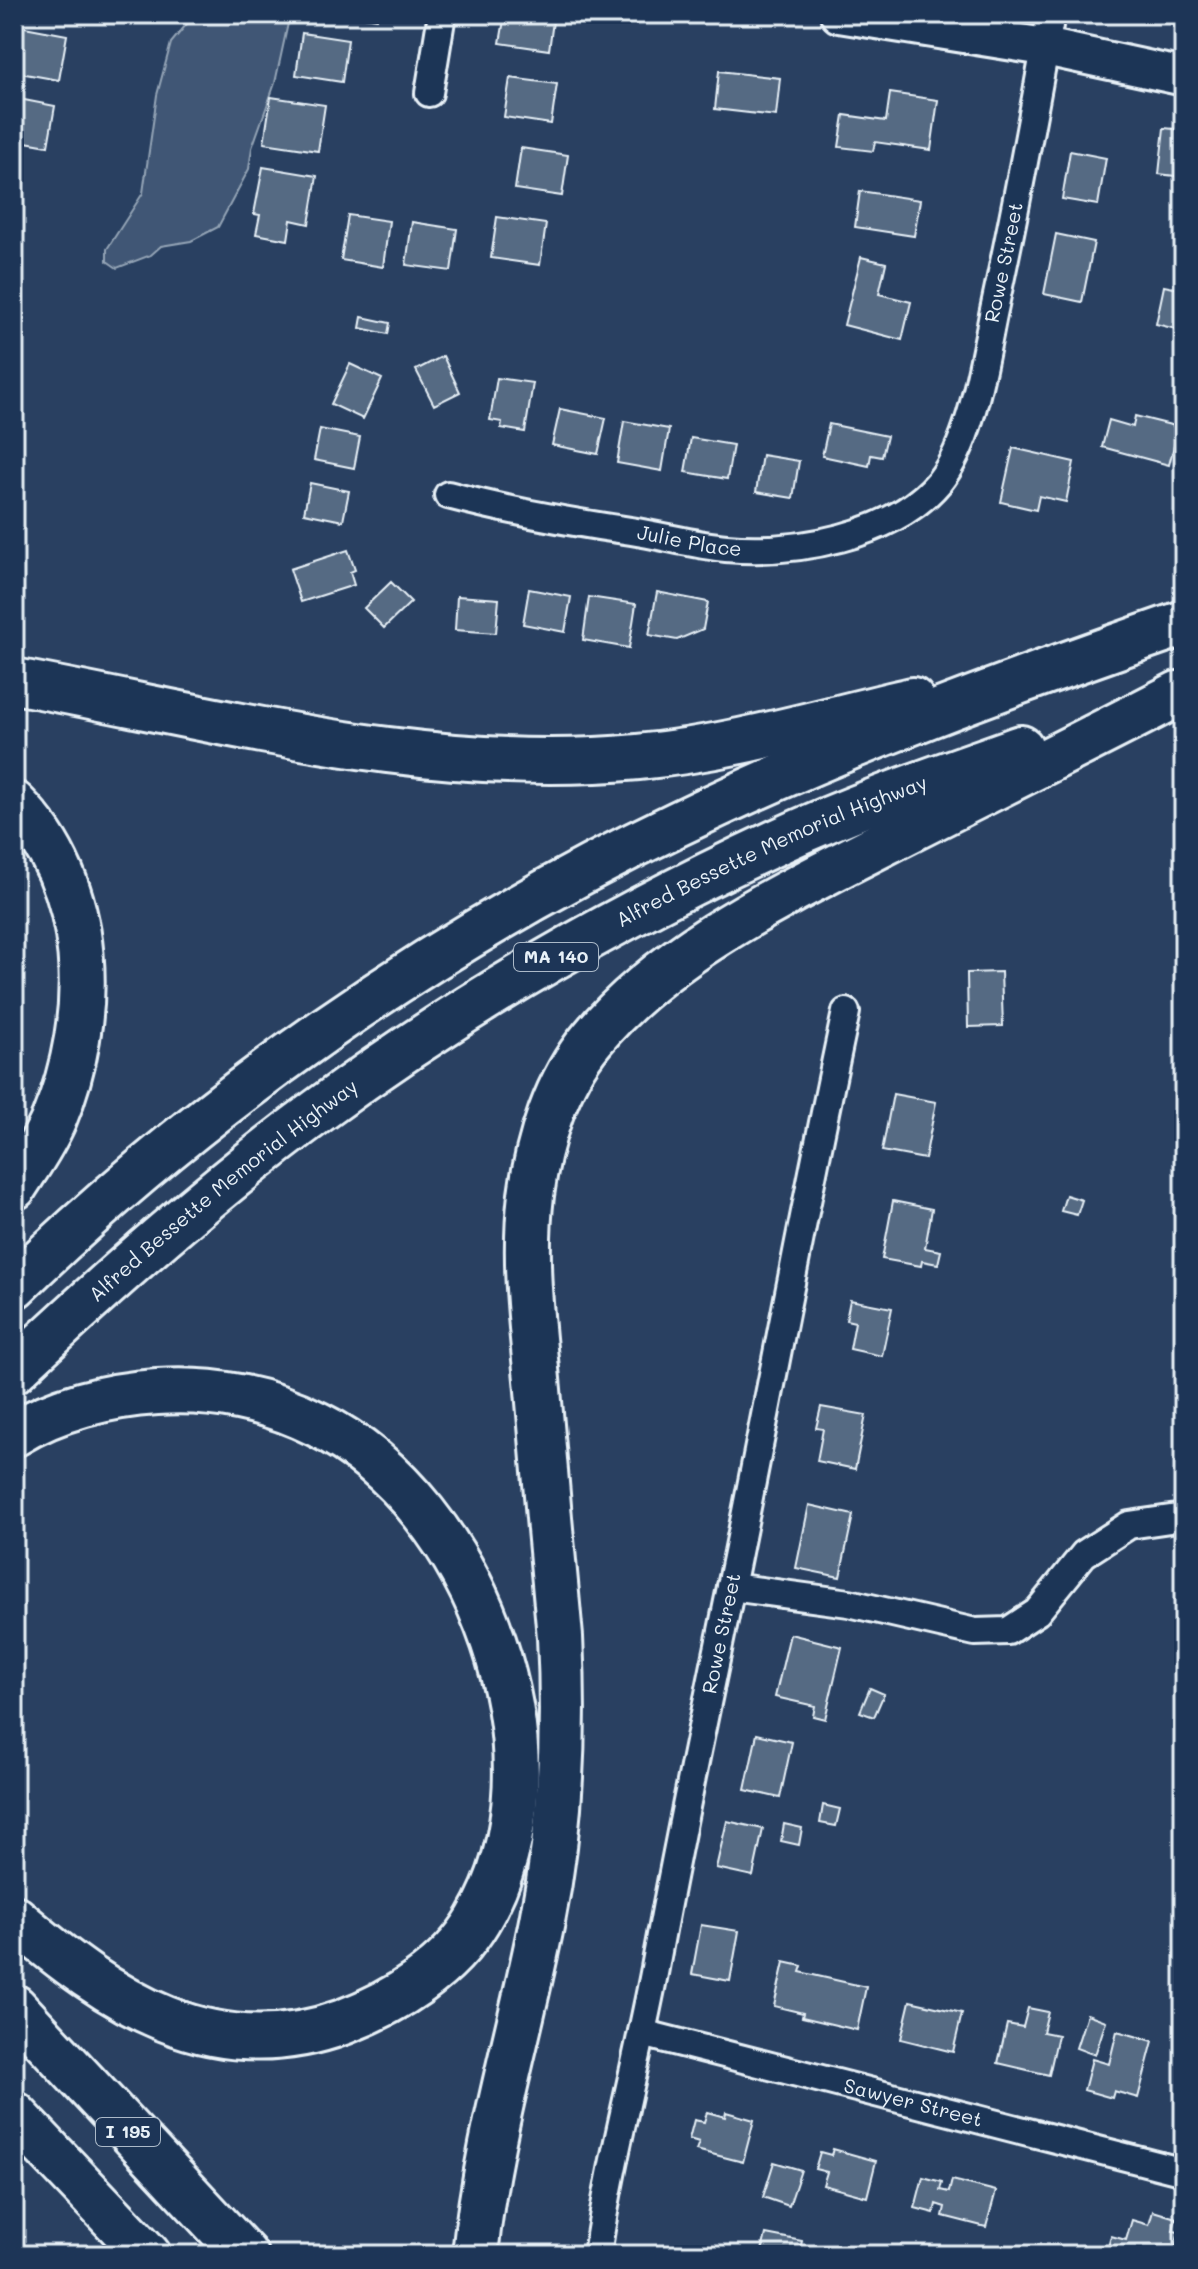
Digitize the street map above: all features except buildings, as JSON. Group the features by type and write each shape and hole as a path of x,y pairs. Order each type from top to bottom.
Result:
{"highway":[{"name":"MA 140","path":"14,1286 122,1187 263,1074 386,991 513,912 618,853 729,799 918,721 1184,623"},
{"path":"14,681 366,747 425,755 568,761 705,749 1070,663"},
{"path":"475,2255 490,2149 543,1919 559,1803 562,1730 560,1637 528,1283 531,1195 538,1158 559,1095 589,1042 610,1019 656,979 713,938 798,887 1181,694"},
{"name":"Alfred Bessette Memorial Highway","path":"14,1370 178,1223 319,1111 455,1018 595,935 693,882 859,807 1181,694"},
{"path":"14,804 25,814 47,847 64,884 76,922 82,988 80,1022 65,1089 53,1122 14,1187"},
{"path":"14,1434 26,1426 78,1406 133,1393 187,1390 247,1399 319,1424 358,1449 394,1479 425,1513 455,1557 480,1605 498,1656 516,1750 516,1797 509,1840 496,1884 477,1922 449,1957 413,1987 374,2010 326,2028 273,2038 222,2036 185,2027 114,1995 74,1968 14,1918"},
{"name":"I 195","path":"14,2007 245,2255"},
{"path":"14,2114 148,2255"}],"main road":[{"path":"839,14 1048,30 1184,77"}],"street":[{"path":"429,93 442,14"},
{"name":"Rowe Street","path":"922,497 938,482 950,464 979,382 1015,213 1048,30"},
{"name":"Julie Place","path":"448,495 545,518 726,548 771,549 814,544 866,529 892,517 922,497"},
{"name":"Rowe Street","path":"597,2255 678,1835 846,1012"},
{"path":"731,1587 849,1603 975,1632 1008,1631 1037,1612 1084,1554 1129,1525 1184,1517"},
{"name":"Sawyer Street","path":"642,2033 1184,2172"}],"shaded area":[{"path":"195,14 290,14 275,83 252,148 249,169 218,227 191,241 161,246 151,255 117,268 107,261 107,249 143,193 157,95 171,43"}]}
